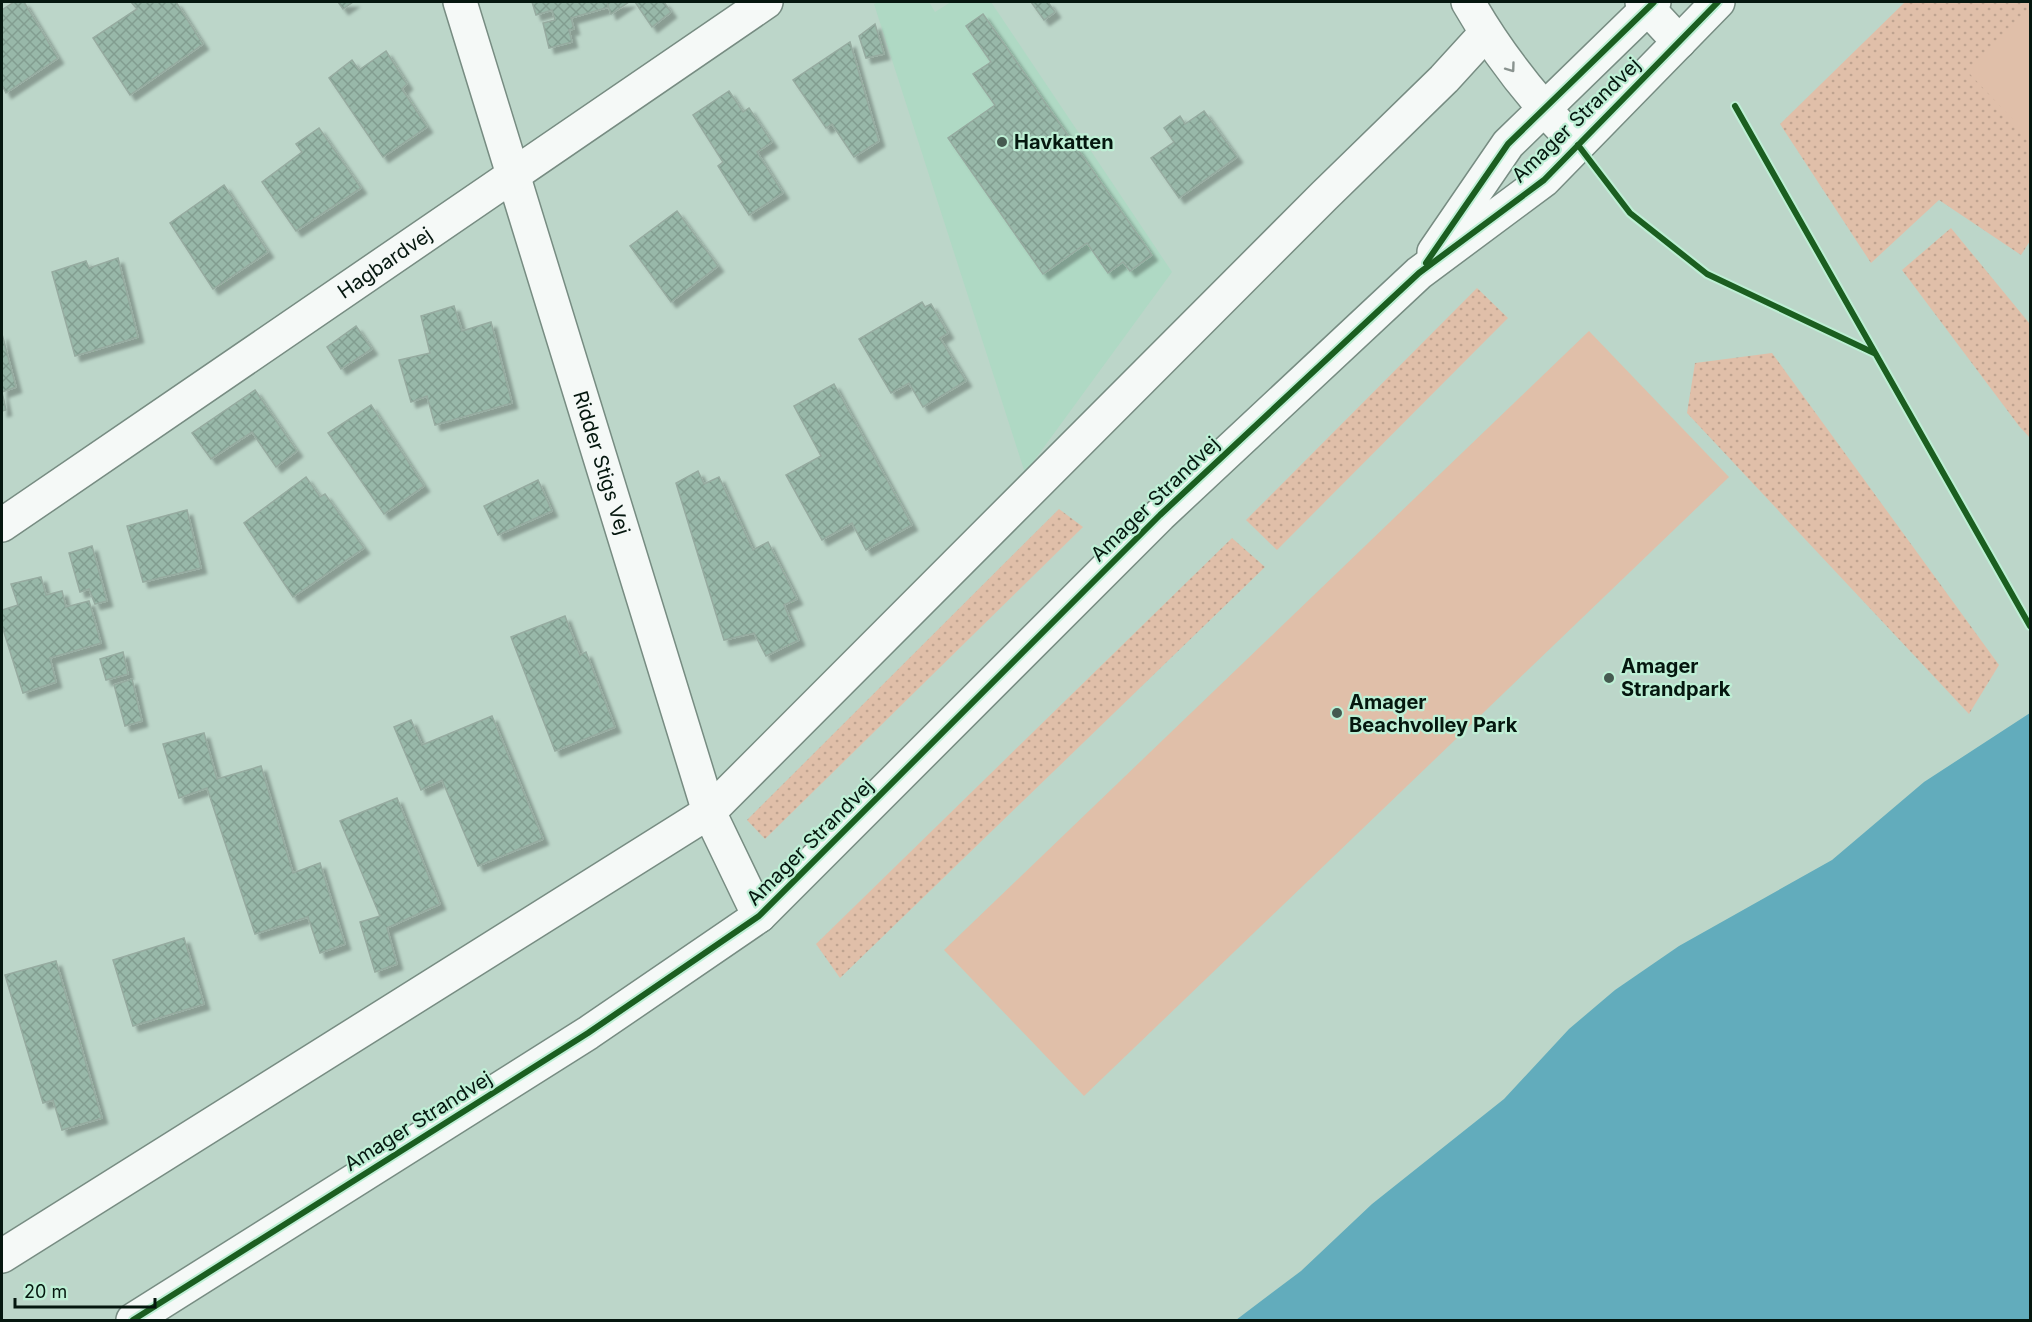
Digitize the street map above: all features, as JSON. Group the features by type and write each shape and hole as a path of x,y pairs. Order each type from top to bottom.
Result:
{"street":[{"name":"Ridder Stigs Vej","path":"460,2 709,812 759,916"},
{"name":"Hagbardvej","path":"2,525 766,2"},
{"path":"1468,2 1486,33 1544,110 1578,145"},
{"name":"Amager Strandvej","path":"133,1320 588,1033 759,916 1160,515 1419,273 1544,180 1718,2"},
{"path":"1647,4 1679,42"},
{"name":"Amager Strandvej","path":"1419,273 1508,144 1647,4"},
{"path":"2,1256 709,812 1324,196 1444,79 1486,33"}],"shaded area":[{"name":"Havkatten","path":"879,2 929,2 935,12 951,2 991,2 1172,272 1025,473 874,4"},
{"path":"1905,2 2030,2 2030,241 2021,255 1939,200 1871,263 1780,124"},
{"path":"2030,11 2030,138 1968,72"},
{"path":"1951,228 2030,324 2030,438 1902,270"},
{"path":"1477,288 1508,318 1277,550 1246,520"},
{"name":"Amager Beachvolley Park","path":"1589,331 1729,477 1084,1096 944,950"},
{"path":"1772,353 1999,665 1969,714 1687,413 1695,363"},
{"path":"1059,509 1083,527 765,839 747,820"},
{"path":"1232,538 1265,567 840,978 816,944"}],"water":[{"path":"2030,713 2030,1320 1236,1320 1301,1271 1372,1204 1504,1099 1569,1029 1615,990 1679,946 1832,860 1924,782"}],"building":[{"path":"14,2 24,2 58,58 6,93 2,85 2,10"},
{"path":"131,2 176,2 203,44 130,95 93,38 137,9"},
{"path":"338,2 353,2 343,9"},
{"path":"532,2 607,2 609,7 571,18 574,29 569,30 572,42 549,48 543,23 555,20 552,10 536,15"},
{"path":"607,2 629,2 611,14"},
{"path":"635,2 664,2 671,12 652,27"},
{"path":"1031,2 1048,2 1055,12 1044,20"},
{"path":"983,14 1152,255 1130,271 1123,262 1108,273 1087,243 1043,274 948,138 995,105 973,74 991,62 966,26"},
{"path":"875,24 884,54 866,58 859,36"},
{"path":"850,42 879,141 854,157 832,124 826,128 793,80"},
{"path":"386,51 407,84 402,89 427,127 383,157 329,78 352,60 359,70"},
{"path":"729,91 743,112 749,108 772,142 757,152 783,193 749,215 718,166 723,162 693,115"},
{"path":"1204,111 1237,157 1179,198 1151,158 1174,142 1164,128 1180,116 1185,124"},
{"path":"319,128 361,188 296,231 262,182 302,152 296,144"},
{"path":"224,185 268,252 213,289 170,223"},
{"path":"677,211 718,266 671,302 630,246"},
{"path":"118,258 138,337 75,356 52,272 86,261 89,268"},
{"path":"922,302 925,307 931,304 948,333 940,338 966,381 923,407 909,383 891,393 859,339"},
{"path":"454,306 462,331 491,322 512,403 435,425 427,396 411,402 399,360 430,353 421,316"},
{"path":"356,326 372,349 341,369 327,347"},
{"path":"2,334 16,387 2,392"},
{"path":"834,384 912,525 866,550 852,523 822,540 786,475 821,456 794,406"},
{"path":"255,390 297,451 276,467 252,432 211,459 192,433"},
{"path":"2,392 6,410 2,411"},
{"path":"371,405 424,486 384,514 328,433"},
{"path":"698,471 704,484 719,477 753,550 768,542 797,599 784,605 799,640 766,656 754,633 724,640 676,483"},
{"path":"306,477 320,497 325,494 364,548 293,597 244,523"},
{"path":"538,480 552,511 498,535 484,506"},
{"path":"187,510 201,568 143,582 127,526"},
{"path":"92,546 107,601 95,604 89,589 80,592 69,553"},
{"path":"41,577 46,595 62,591 66,607 89,601 101,643 50,658 56,682 23,693 2,626 2,610 18,605 11,584"},
{"path":"565,616 580,655 586,652 615,727 555,751 511,637"},
{"path":"123,652 128,674 106,680 100,659"},
{"path":"132,679 142,721 125,726 114,685"},
{"path":"492,716 543,839 478,866 442,780 421,790 394,727 411,720 422,745"},
{"path":"204,733 217,779 261,766 293,873 320,863 345,944 320,953 308,917 255,934 207,788 179,798 163,744"},
{"path":"397,798 440,904 387,928 397,964 375,972 360,922 380,916 340,821"},
{"path":"184,938 204,1004 133,1026 113,960"},
{"path":"56,961 102,1118 62,1130 53,1100 43,1103 5,975"}],"cycle path":[{"path":"1426,263 1508,144 1654,2"},
{"path":"133,1320 588,1033 759,916 1160,515 1419,273 1544,180 1718,2"},
{"path":"1735,106 2030,626"},
{"path":"1578,145 1630,213 1707,274 1874,353"}],"place":[{"name":"Havkatten","path":"1002,142"},
{"name":"Amager Strandpark","path":"1609,678"},
{"name":"Amager Beachvolley Park","path":"1337,713"}]}
